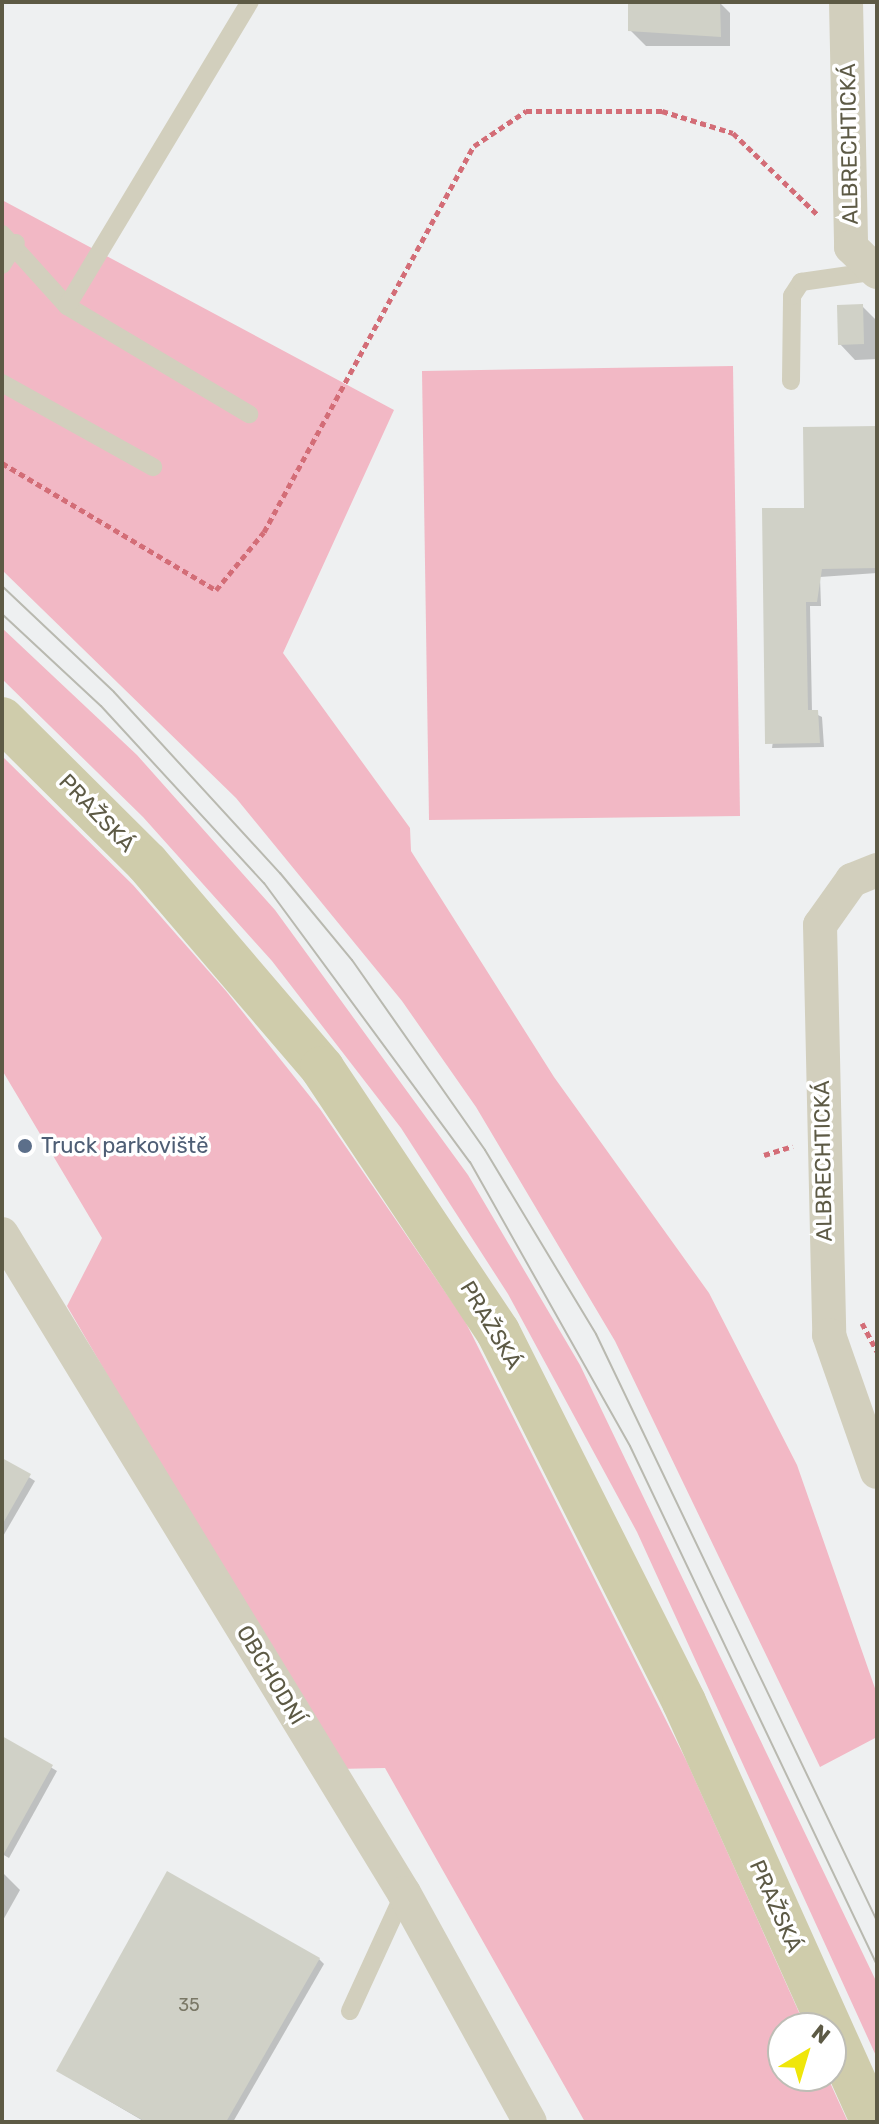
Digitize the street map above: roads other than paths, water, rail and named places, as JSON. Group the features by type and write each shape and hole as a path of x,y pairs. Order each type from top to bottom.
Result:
{"main road":[{"name":"PRAŽSKÁ","path":"2,719 147,863 322,1068 498,1332 684,1702 873,2122"}],"street":[{"name":"ALBRECHTICKÁ","path":"846,2 866,264"},
{"name":"ALBRECHTICKÁ","path":"877,870 852,880 820,925 829,1335 877,1472"},
{"name":"OBCHODNÍ","path":"2,1234 404,1893 530,2122"}],"lane":[{"path":"67,306 250,2"},
{"path":"9,238 67,306 249,414"},
{"path":"2,265 9,238"},
{"path":"791,381 792,296 801,282 866,264"},
{"path":"2,383 153,467"},
{"path":"350,2011 404,1893"}],"tram line":[{"path":"2,586 114,692 280,873 352,960 485,1150 596,1334 877,1921"},
{"path":"2,614 101,706 264,883 470,1162 630,1446 877,1965"}],"place":[{"name":"Truck parkoviště","path":"25,1146"}]}
